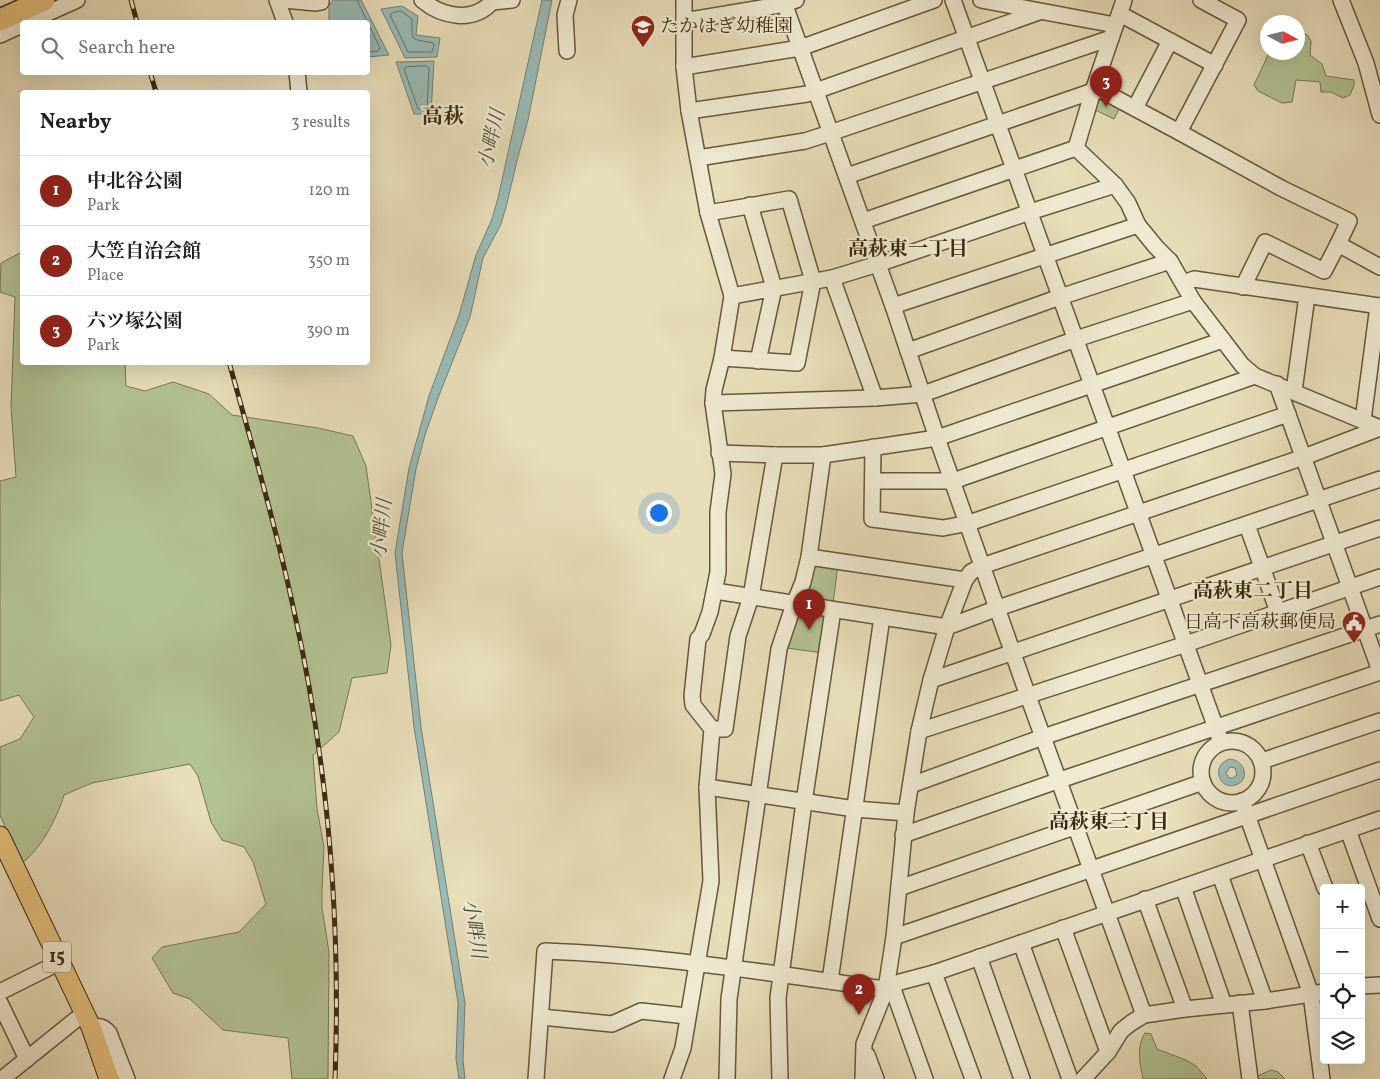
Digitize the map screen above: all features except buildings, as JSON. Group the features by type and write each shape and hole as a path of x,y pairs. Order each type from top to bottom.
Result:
{"highway":[{"path":"0,8 21,0"},
{"path":"0,20 44,0"}],"main road":[{"name":"15","path":"2,844 87,1020 109,1079"}],"street":[{"path":"32,20 77,0"},
{"path":"277,0 283,20"},
{"path":"284,0 316,3 321,2 321,0"},
{"path":"422,0 428,5 456,16 467,16 482,5 487,7 492,2 512,0"},
{"path":"567,51 565,15 569,0"},
{"path":"672,1079 683,1048 711,881 707,787 712,729 693,705 692,696 698,639 702,634 710,612 718,572 718,512 723,474 713,403 732,296 708,213 689,111 684,67 684,0"},
{"path":"684,67 800,48 934,0"},
{"path":"954,0 1219,735 1202,763 1202,782 1214,798 1223,802 1233,803 1252,797 1258,790 1262,780 1264,771 1262,761 1257,752 1246,743 1219,735"},
{"path":"981,0 1039,12 1117,19 1170,41 1215,65"},
{"path":"1179,132 1238,20 1201,0"},
{"path":"1341,0 1366,63 1380,115"},
{"path":"684,21 788,1 800,48 893,306 1028,696 1144,1015"},
{"path":"689,111 807,94 1039,12"},
{"path":"698,158 805,141 830,133 982,82 1117,19"},
{"path":"1076,148 1117,19"},
{"path":"0,35 20,26"},
{"path":"1134,108 1170,41"},
{"path":"297,75 299,90"},
{"path":"847,176 999,125 1094,89 1134,108 1281,188 1349,221 1324,272 1265,242 1243,286"},
{"path":"862,221 1076,148"},
{"path":"876,1079 864,1044 886,989 894,937 906,813 919,731 931,680 947,627 965,580 971,572 982,566 1304,457 1380,428 1255,376 1242,365 1193,301 1170,261 1138,224 1128,203 1115,185 1076,148"},
{"path":"732,296 832,278 1115,185"},
{"path":"708,213 789,199 813,281 797,363 722,358"},
{"path":"750,205 774,288 758,361"},
{"path":"893,306 1138,224"},
{"path":"1338,244 1380,267"},
{"path":"908,351 1060,297 1170,261"},
{"path":"832,278 875,398"},
{"path":"1184,283 1194,279 1379,306 1363,420"},
{"path":"1294,391 1308,296"},
{"path":"713,403 875,398 923,394 1193,301"},
{"path":"719,453 823,455 938,438 1223,340"},
{"path":"873,481 953,481 1106,426 1255,376"},
{"path":"904,835 1060,780 1219,735 1380,672 1277,384"},
{"path":"873,447 872,519 943,528 969,523 1288,414"},
{"path":"712,729 725,729 738,636 751,597 775,455"},
{"path":"727,1079 733,968 779,649 803,582 809,557 823,455"},
{"path":"715,591 947,627 1380,479"},
{"path":"1247,525 1278,612"},
{"path":"931,680 1380,528"},
{"path":"809,557 965,580"},
{"path":"919,731 1186,644 1380,577"},
{"path":"780,1079 778,998 804,802 834,610"},
{"path":"830,981 882,617"},
{"path":"911,786 1044,737 1201,686 1380,624"},
{"path":"1262,761 1380,722"},
{"path":"894,937 1380,770"},
{"path":"899,888 1202,782"},
{"path":"707,787 855,809 906,813"},
{"path":"1242,801 1263,859 1318,993 1322,1079"},
{"path":"886,989 900,982 934,973 1380,819"},
{"path":"1348,830 1380,919"},
{"path":"1308,843 1323,884"},
{"path":"1220,875 1265,1001"},
{"path":"1183,887 1224,1005"},
{"path":"1145,899 1185,1009"},
{"path":"1064,928 1108,1052"},
{"path":"1021,943 1070,1079"},
{"path":"536,1079 545,951 603,953 696,963 886,989 894,992 925,1079"},
{"path":"979,957 1022,1079"},
{"path":"0,992 60,962"},
{"path":"934,973 973,1079"},
{"path":"1365,986 1380,985"},
{"path":"1083,1079 1108,1052 1120,1031 1144,1015 1318,993"},
{"path":"0,1003 27,1059"},
{"path":"1240,1003 1250,1079"},
{"path":"541,1017 612,1024 641,1011 687,1016"},
{"path":"5,1076 27,1059 87,1020 104,1028 108,1033 127,1079"},
{"path":"863,1079 865,1050"}],"green space":[{"path":"1305,34 1311,41 1310,55 1322,64 1326,76 1354,80 1350,95 1343,98 1331,92 1321,92 1320,82 1296,80 1292,102 1282,103 1258,91 1254,85 1266,60 1305,60"},
{"path":"1099,95 1121,105 1114,119 1091,108"},
{"path":"20,253 20,365 125,365 126,386 145,391 173,382 209,394 232,415 318,428 353,436 366,466 391,645 387,673 352,678 339,732 313,755 317,809 324,847 322,908 329,952 328,1079 292,1079 288,1038 223,1030 190,999 173,993 152,958 162,947 239,932 266,904 253,862 244,847 222,840 211,822 198,776 190,764 92,783 64,795 42,842 21,864 0,815 0,747 20,739 34,717 19,695 0,701 0,481 16,477 11,407 15,297 0,292 1,263"},
{"path":"811,561 838,564 833,604 800,599"},
{"path":"801,612 828,615 823,653 787,648 796,617"},
{"path":"1145,1033 1151,1034 1157,1049 1186,1060 1196,1066 1207,1079 1143,1079 1140,1062 1140,1044"},
{"path":"1271,1070 1278,1072 1285,1079 1253,1078"}],"water":[{"path":"333,0 361,0 389,55 370,57 370,20 329,20 329,6"},
{"path":"542,0 552,0 528,120 506,207 501,224 483,258 470,317 425,435 416,469 402,553 421,727 465,1003 463,1060 465,1079 459,1079 456,1059 458,1003 414,727 395,553 409,468 429,396 459,315 476,255 492,219 498,198"},
{"path":"402,6 418,16 416,35 440,38 437,57 405,58 381,9"},
{"path":"434,61 431,114 414,114 396,62"},
{"path":"1230,759 1239,763 1244,771 1243,779 1240,783 1229,786 1224,784 1219,776 1219,771 1220,766","holes":["1230,767 1235,768 1237,775 1229,778 1226,773"]}],"railway":[{"path":"131,0 136,20"},
{"path":"151,75 155,90"},
{"path":"230,365 287,580 316,727 330,844 334,902 336,961 335,1079"}],"place":[{"name":"たかはぎ幼稚園","path":"643,48"},
{"name":"六ツ塚公園","path":"1106,107"},
{"name":"中北谷公園","path":"809,630"},
{"name":"日高下高萩郵便局","path":"1354,644"},
{"name":"大笠自治会館","path":"859,1015"}],"district":[{"name":"高萩","path":"443,117"},
{"name":"高萩東一丁目","path":"908,250"},
{"name":"高萩東二丁目","path":"1253,592"},
{"name":"高萩東三丁目","path":"1109,823"}],"water label":[{"name":"小畔川","path":"493,139"},
{"name":"小畔川","path":"383,529"},
{"name":"小畔川","path":"473,929"}]}
